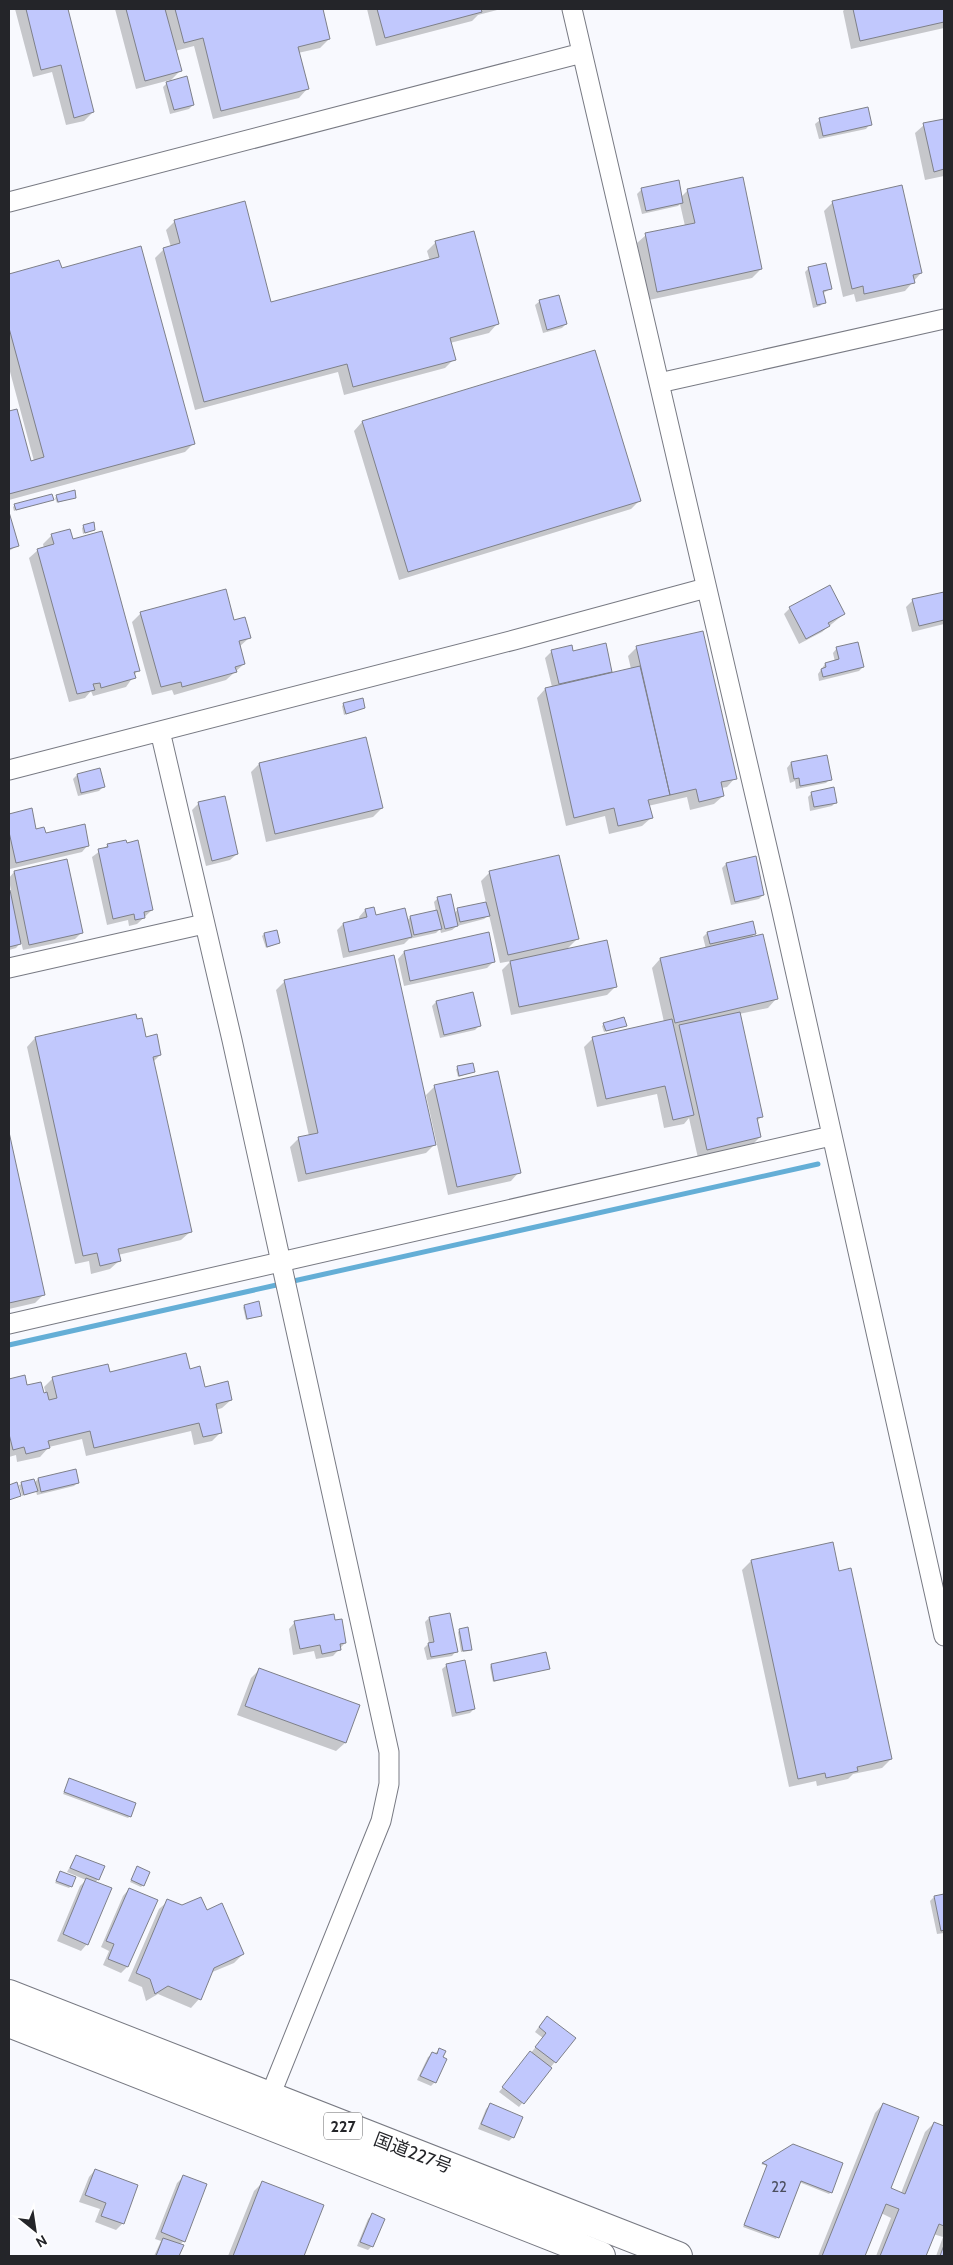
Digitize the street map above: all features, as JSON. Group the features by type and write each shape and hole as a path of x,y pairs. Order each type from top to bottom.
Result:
{"highway":[{"name":"国道227号","path":"9,1994 678,2256"},
{"name":"国道227号","path":"9,2023 601,2256"}],"street":[{"path":"572,9 780,906 895,1410 944,1636"},
{"path":"9,202 582,53"},
{"path":"659,383 944,319"},
{"path":"9,770 514,640 706,588"},
{"path":"160,731 232,1040 388,1752 389,1784 381,1820 260,2122"},
{"path":"9,968 204,924"},
{"path":"9,1324 283,1276 831,1136"}],"building":[{"path":"26,9 68,9 94,112 74,118 61,65 41,70"},
{"path":"126,9 165,9 182,71 145,81"},
{"path":"175,9 323,9 330,39 298,47 309,89 221,111 203,38 184,43"},
{"path":"377,9 481,9 482,12 385,38"},
{"path":"853,9 944,9 944,22 860,41"},
{"path":"187,76 194,105 174,110 166,82"},
{"path":"868,107 872,125 823,136 819,118"},
{"path":"944,119 944,169 934,172 923,123"},
{"path":"743,177 762,269 657,292 645,233 695,223 687,189"},
{"path":"679,180 683,203 646,211 641,188"},
{"path":"902,185 922,273 913,275 915,283 864,294 863,286 852,289 832,201"},
{"path":"245,201 271,302 439,257 435,241 474,231 499,324 450,338 456,360 353,387 347,364 204,402 163,248 180,243 174,220"},
{"path":"141,246 195,444 9,494 9,411 17,409 31,461 44,457 9,328 9,274 59,260 62,268"},
{"path":"826,263 832,289 823,291 826,303 817,305 808,267"},
{"path":"559,295 567,324 547,330 539,300"},
{"path":"595,350 641,501 408,572 362,421"},
{"path":"75,490 76,498 58,502 56,495"},
{"path":"52,494 54,500 16,510 14,504"},
{"path":"9,512 19,546 9,549"},
{"path":"94,522 95,530 85,533 83,525"},
{"path":"70,529 73,539 102,531 140,671 134,672 136,678 101,688 100,683 93,684 95,690 77,694 37,549 54,544 51,534"},
{"path":"830,585 845,614 828,623 830,626 806,639 789,607"},
{"path":"226,589 234,620 245,617 251,638 239,641 245,664 235,667 237,672 182,687 181,682 161,687 140,612"},
{"path":"944,592 944,620 919,626 912,599"},
{"path":"703,631 737,779 721,782 724,796 699,802 696,789 670,795 636,646"},
{"path":"858,642 864,667 823,677 821,669 826,667 825,663 839,659 836,647"},
{"path":"606,643 612,672 559,684 551,650 572,645 573,651"},
{"path":"640,666 670,795 648,800 653,818 618,826 614,808 574,818 545,688"},
{"path":"363,698 365,708 346,714 343,703"},
{"path":"366,737 383,808 275,834 259,763"},
{"path":"827,755 832,780 800,786 799,778 794,779 791,762"},
{"path":"100,768 105,787 81,793 77,774"},
{"path":"834,787 837,803 814,807 811,792"},
{"path":"225,796 238,854 212,861 198,802"},
{"path":"32,808 36,829 44,827 46,833 85,824 89,846 16,863 9,832 9,814"},
{"path":"126,840 127,843 138,840 153,910 144,912 145,918 135,920 134,914 113,919 98,849 108,847 107,844"},
{"path":"559,855 579,939 508,955 489,871"},
{"path":"756,856 764,895 735,902 726,863"},
{"path":"67,859 83,933 29,945 14,871"},
{"path":"9,891 21,944 9,947"},
{"path":"451,894 458,926 445,929 437,897"},
{"path":"486,902 490,916 460,922 457,908"},
{"path":"374,907 376,915 405,908 412,937 349,952 343,923 367,917 365,909"},
{"path":"437,910 442,929 414,935 410,916"},
{"path":"753,921 756,934 710,944 707,932"},
{"path":"277,930 280,943 267,947 264,933"},
{"path":"489,932 495,962 410,981 404,951"},
{"path":"763,934 778,999 675,1023 660,958"},
{"path":"607,940 617,987 519,1007 510,961"},
{"path":"394,955 436,1145 306,1174 298,1137 318,1133 284,980"},
{"path":"473,992 481,1026 444,1035 436,1001"},
{"path":"740,1012 763,1117 757,1118 761,1137 707,1150 679,1025"},
{"path":"136,1014 137,1019 142,1018 146,1037 157,1034 161,1055 153,1057 192,1232 118,1249 121,1261 100,1266 97,1253 83,1256 35,1037"},
{"path":"624,1017 627,1026 606,1031 603,1023"},
{"path":"672,1019 694,1115 673,1120 665,1086 606,1099 592,1037"},
{"path":"473,1063 475,1072 459,1076 457,1066"},
{"path":"498,1071 521,1173 457,1187 434,1085"},
{"path":"9,1132 45,1295 9,1303"},
{"path":"259,1301 262,1316 247,1319 244,1305"},
{"path":"186,1353 190,1369 200,1366 205,1387 228,1381 232,1400 216,1404 222,1433 203,1437 199,1423 94,1448 90,1431 48,1441 50,1448 26,1454 24,1447 13,1450 9,1434 9,1379 25,1375 27,1385 41,1382 44,1393 47,1392 49,1400 57,1398 52,1377 108,1364 110,1372"},
{"path":"76,1469 79,1483 41,1492 38,1478"},
{"path":"34,1479 38,1491 24,1495 21,1482"},
{"path":"17,1482 21,1496 9,1500 9,1485"},
{"path":"833,1542 839,1571 851,1568 892,1759 857,1767 858,1771 826,1778 825,1773 798,1779 751,1560"},
{"path":"450,1613 458,1652 431,1657 428,1643 434,1642 429,1617"},
{"path":"334,1614 335,1620 342,1619 346,1643 340,1644 341,1650 322,1654 320,1645 300,1649 294,1621"},
{"path":"468,1627 472,1650 463,1651 459,1629"},
{"path":"546,1652 550,1669 494,1681 491,1664"},
{"path":"465,1660 475,1709 456,1713 446,1664"},
{"path":"259,1668 360,1705 346,1743 245,1706"},
{"path":"69,1778 136,1803 131,1817 64,1792"},
{"path":"76,1855 105,1866 99,1880 70,1868"},
{"path":"137,1866 150,1872 144,1886 131,1880"},
{"path":"60,1871 76,1877 72,1887 56,1881"},
{"path":"86,1878 112,1888 88,1945 63,1934"},
{"path":"129,1888 158,1900 128,1967 108,1959 114,1944 106,1941"},
{"path":"944,1894 944,1930 941,1931 934,1896"},
{"path":"201,1897 207,1910 222,1903 244,1954 214,1968 201,2000 168,1986 155,1994 150,1979 136,1973 167,1899 182,1905"},
{"path":"547,2016 576,2038 556,2063 535,2047 546,2033 539,2027"},
{"path":"439,2048 446,2051 443,2057 447,2059 436,2083 420,2076 432,2052 437,2054"},
{"path":"530,2051 552,2068 524,2104 502,2087"},
{"path":"490,2103 523,2117 514,2138 481,2124"},
{"path":"883,2103 919,2117 891,2188 905,2194 934,2122 944,2126 944,2226 939,2224 926,2256 880,2256 899,2209 886,2204 865,2256 822,2256"},
{"path":"793,2144 843,2163 832,2193 801,2181 779,2238 744,2225 767,2165 762,2163"},
{"path":"95,2169 138,2185 124,2224 101,2216 106,2203 85,2195"},
{"path":"183,2175 207,2184 185,2242 161,2232"},
{"path":"262,2181 324,2205 304,2256 233,2256"},
{"path":"372,2213 385,2219 373,2247 360,2242"},
{"path":"163,2238 184,2245 179,2256 156,2256"},
{"path":"944,2245 944,2256 940,2256"}],"waterway":[{"path":"289,1282 818,1164"},
{"path":"9,1345 281,1284"}]}
